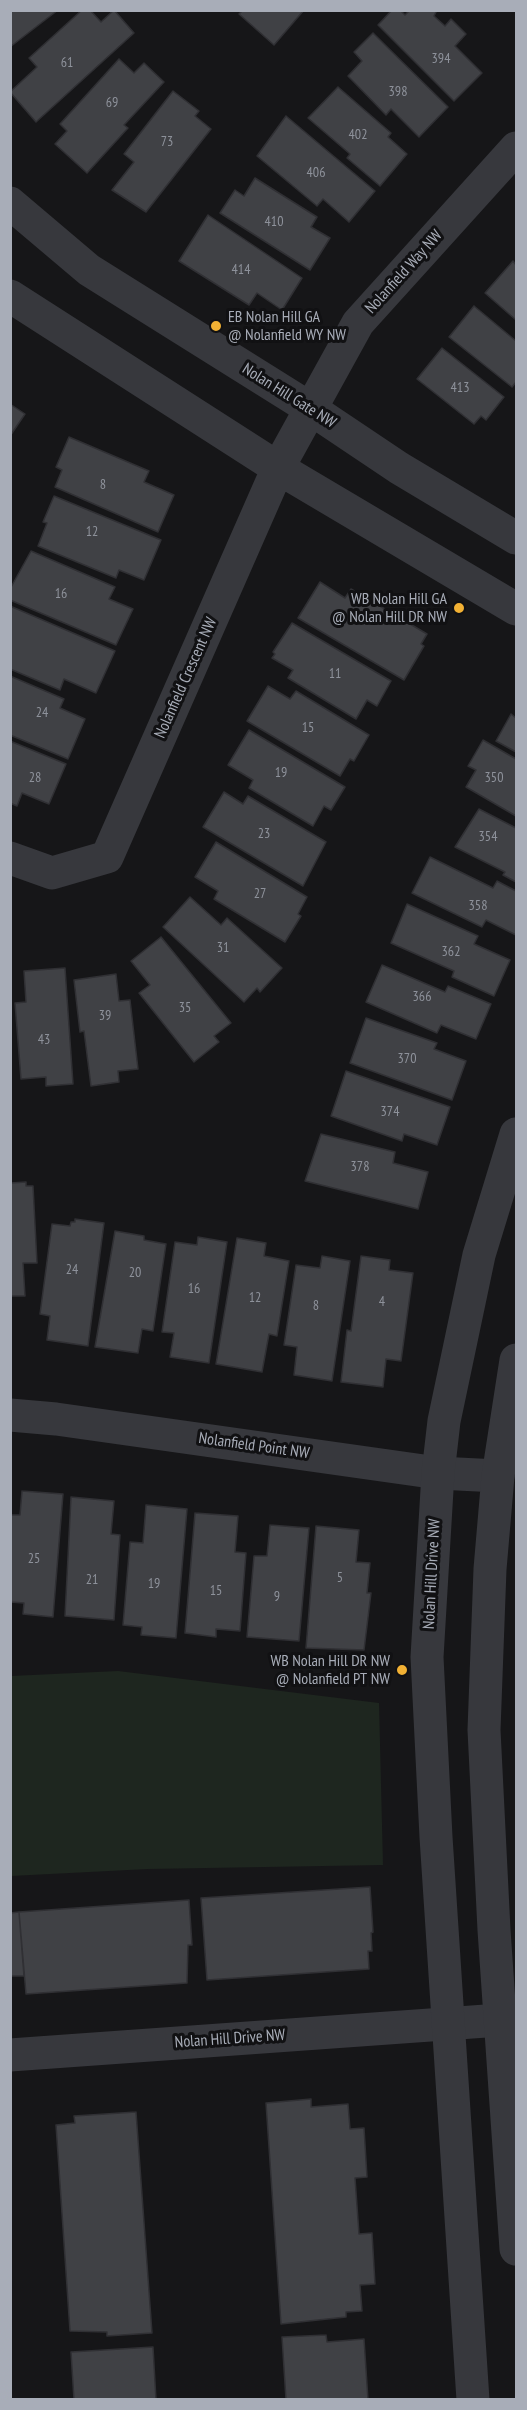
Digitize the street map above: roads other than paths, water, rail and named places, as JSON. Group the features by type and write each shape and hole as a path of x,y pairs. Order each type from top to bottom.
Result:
{"street":[{"name":"Nolanfield Way NW","path":"312,409 358,323 516,148"},
{"name":"Nolan Hill Gate NW","path":"10,203 89,270 312,409 399,468 516,538"},
{"path":"10,296 278,468 516,609"},
{"name":"Nolanfield Crescent NW","path":"10,858 52,873 107,857 278,468 312,409"},
{"name":"Nolan Hill Drive NW","path":"473,2400 436,1837 427,1657 438,1473 444,1421 479,1255 516,1134"},
{"path":"516,1360 498,1476 490,1569 484,1730 500,2020 516,2249"},
{"name":"Nolanfield Point NW","path":"10,1415 80,1422 438,1473 498,1476"},
{"name":"Nolan Hill Drive NW","path":"10,2055 500,2020"}],"place":[{"name":"EB Nolan Hill GA @ Nolanfield WY NW","path":"216,326"},
{"name":"WB Nolan Hill GA @ Nolan Hill DR NW","path":"459,608"},
{"name":"WB Nolan Hill DR NW @ Nolanfield PT NW","path":"402,1670"}]}
